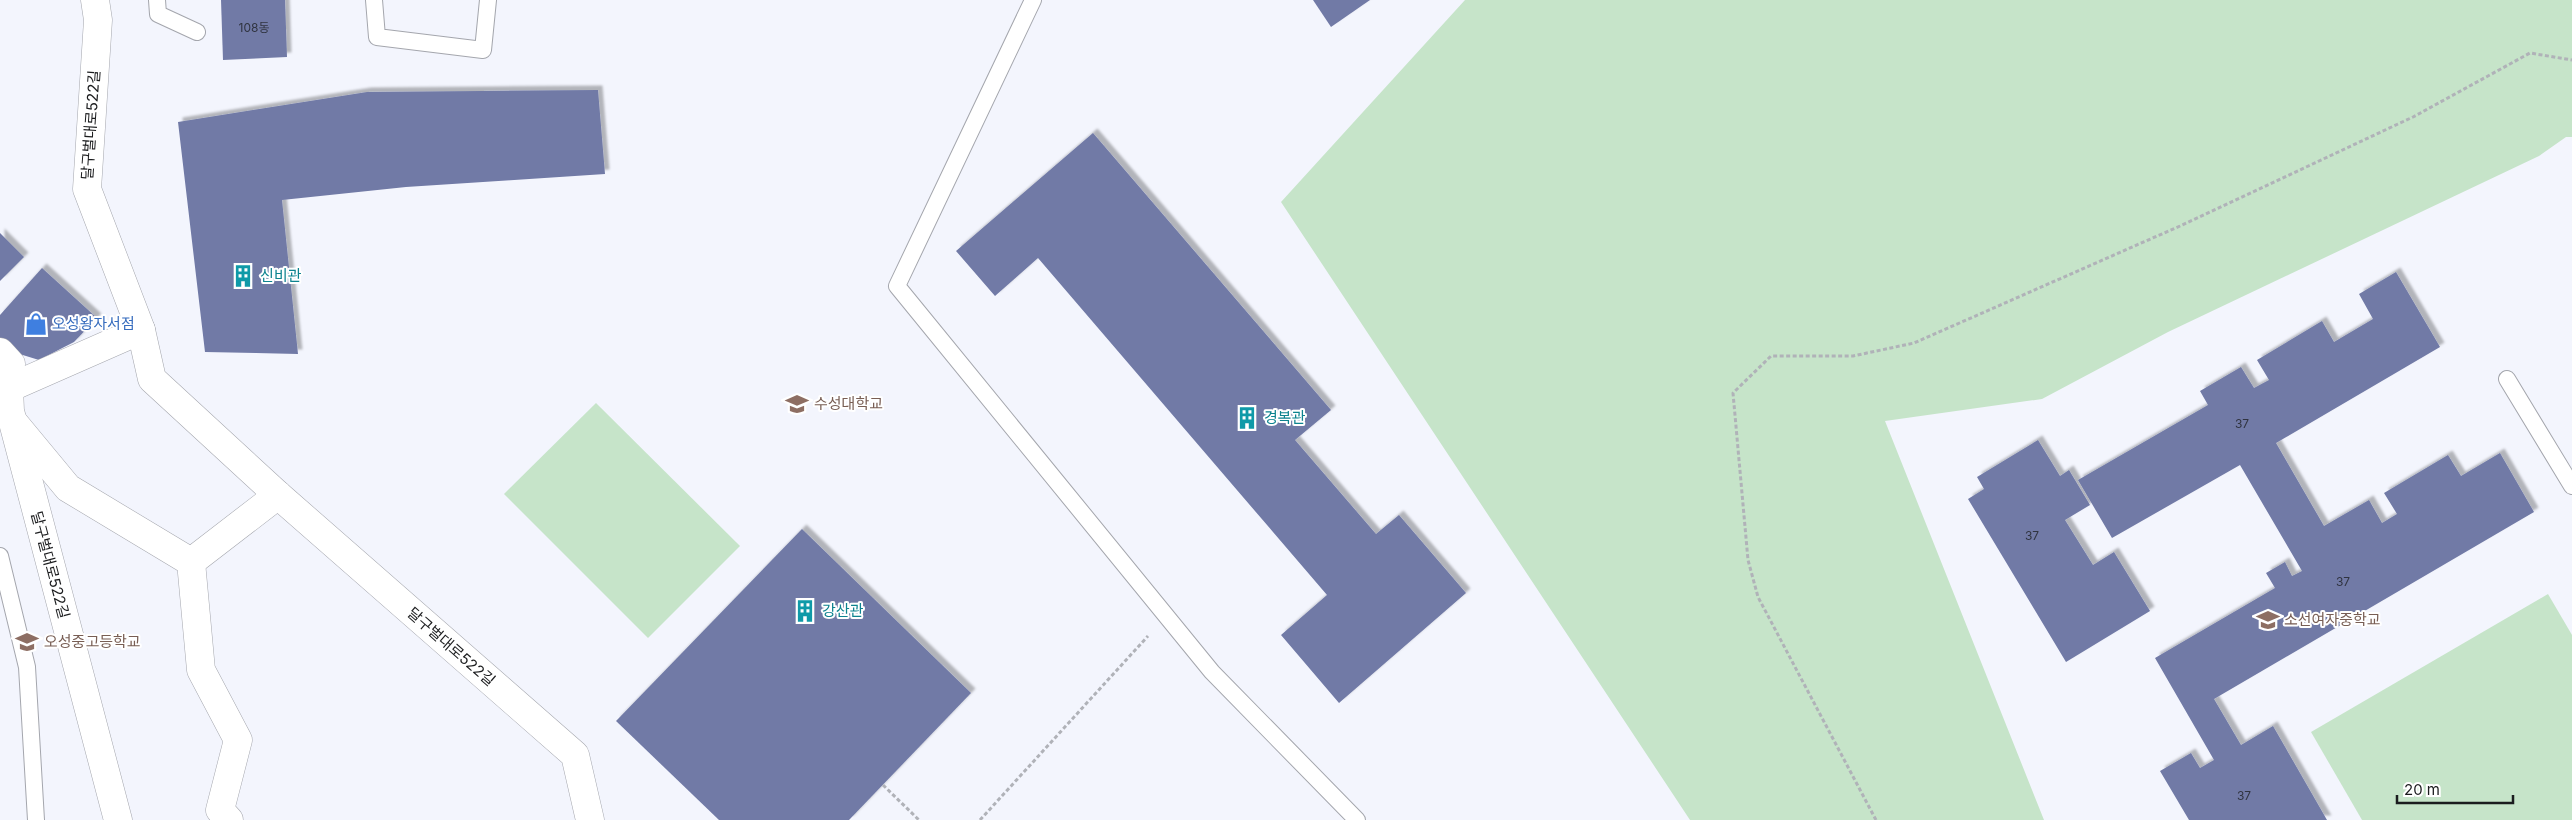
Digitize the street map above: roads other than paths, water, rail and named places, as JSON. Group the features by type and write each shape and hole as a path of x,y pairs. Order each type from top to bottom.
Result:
{"street":[{"name":"달구벌대로522길","path":"95,0 98,20 87,189 141,330 152,379 278,495 575,755 590,820"},
{"path":"4,390 141,330"},
{"name":"달구벌대로522길","path":"0,352 12,364 4,390 15,424 31,493 118,820"},
{"name":"달구벌대로522길","path":"15,424 68,488 191,562"},
{"path":"229,820 220,810 238,740 201,670 191,562 278,495"}],"lane":[{"path":"157,0 158,14 197,32"},
{"path":"374,0 377,38 483,50 488,0"},
{"path":"1033,0 898,286 1212,672 1357,820"},
{"path":"2507,379 2572,486"},
{"path":"0,556 27,667 36,820"}],"place":[{"name":"신비관","path":"243,276"},
{"name":"오성왕자서점","path":"36,324"},
{"name":"수성대학교","path":"797,404"},
{"name":"경복관","path":"1247,418"},
{"name":"강산관","path":"805,611"},
{"name":"소선여자중학교","path":"2268,620"},
{"name":"오성중고등학교","path":"27,642"}]}
